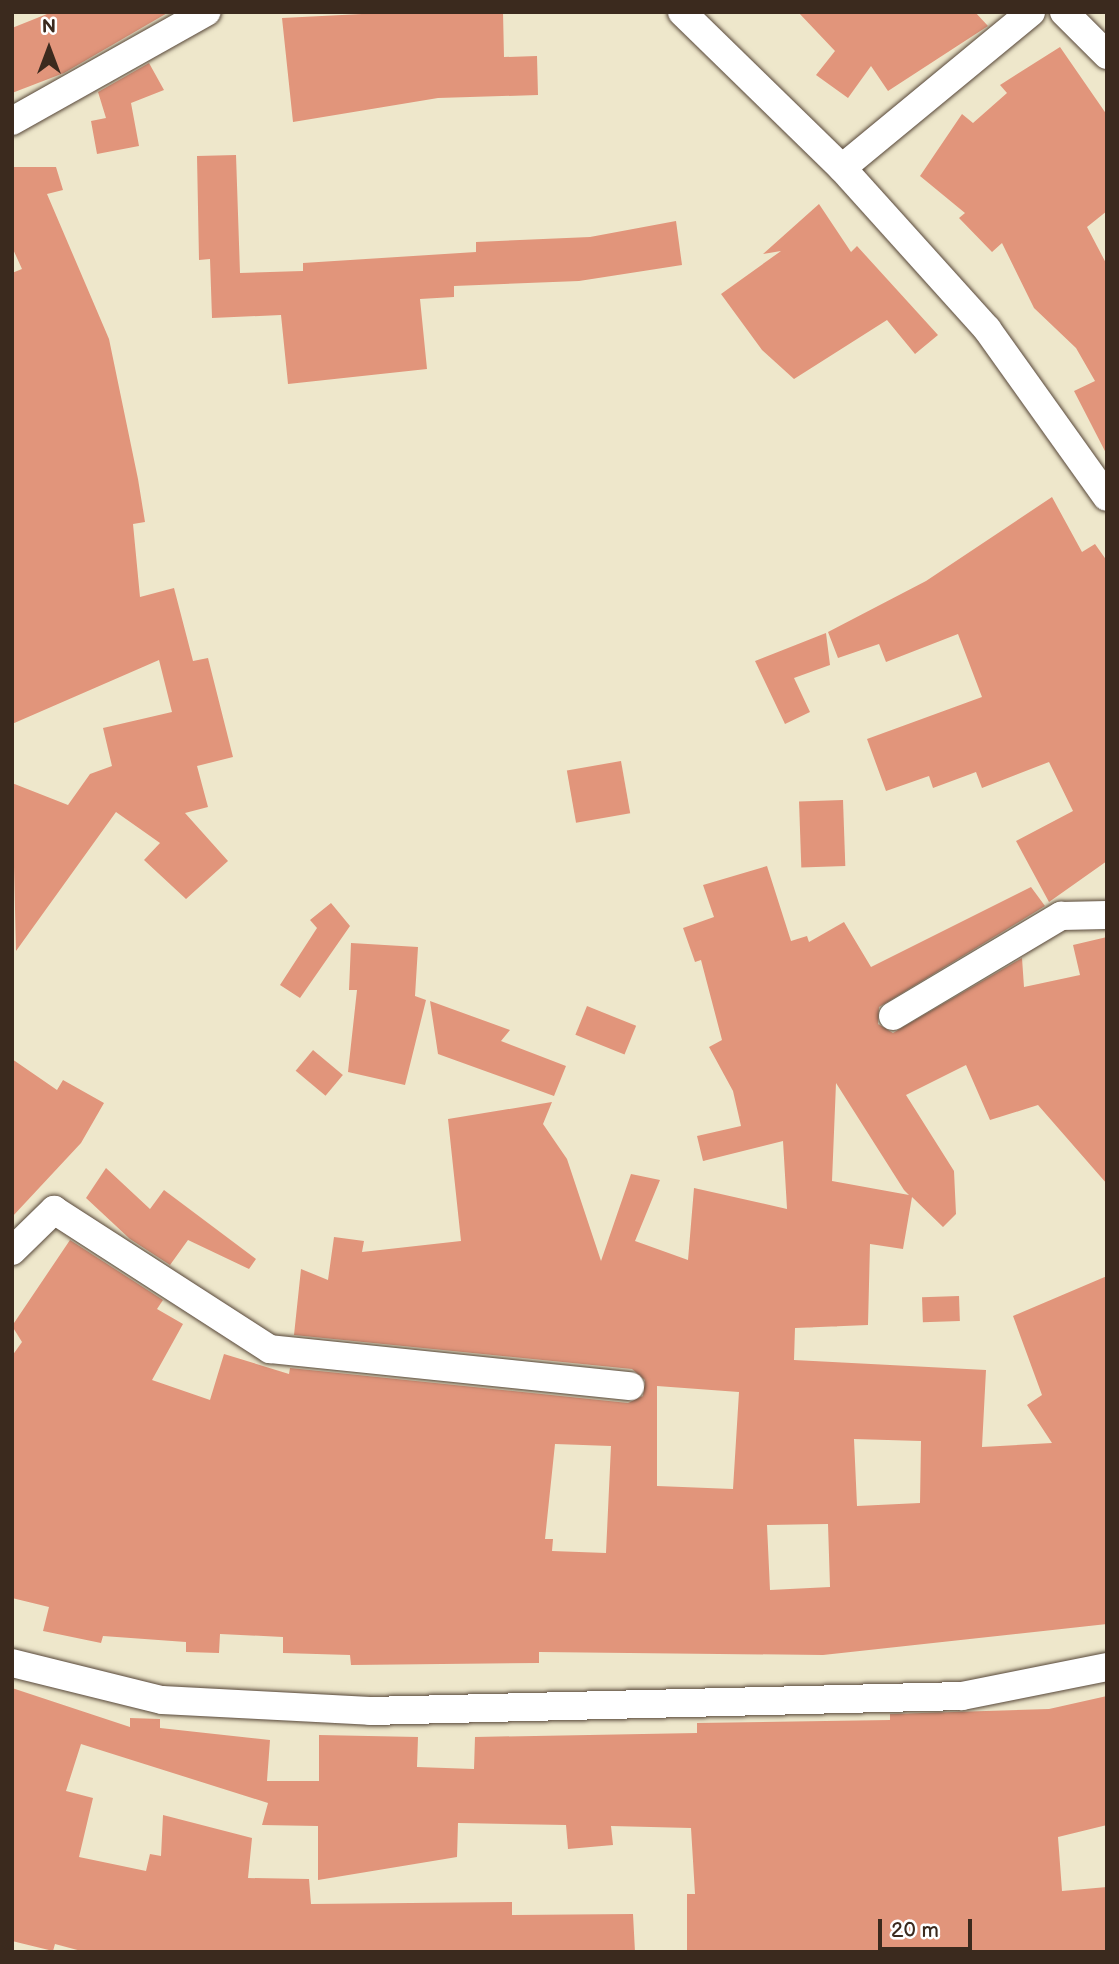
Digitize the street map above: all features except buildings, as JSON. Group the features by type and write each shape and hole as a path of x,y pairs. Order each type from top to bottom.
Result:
{"street":[{"path":"12,121 206,12"},
{"path":"682,12 842,168 987,329 1107,497"},
{"path":"842,168 1031,12"},
{"path":"1064,12 1107,55"},
{"path":"893,1016 1061,916 1107,915"},
{"path":"12,1251 54,1210 270,1349 631,1386"},
{"path":"12,1663 162,1700 370,1711 962,1696 1107,1667"}]}
